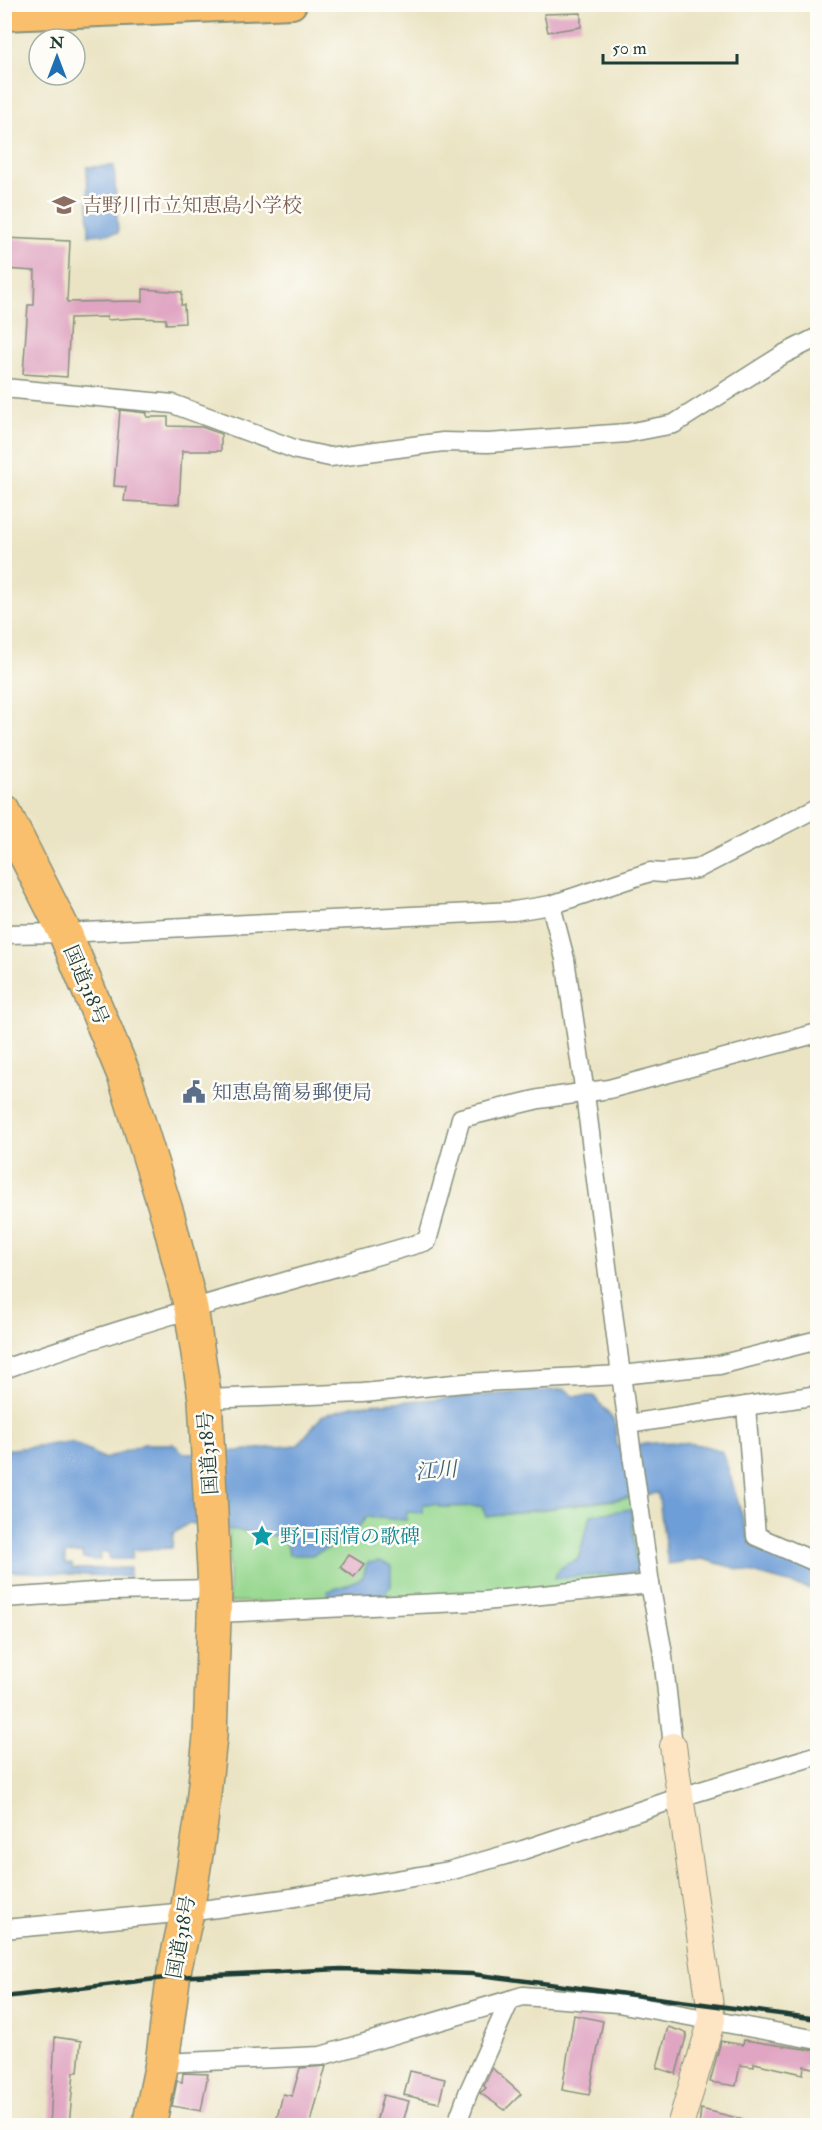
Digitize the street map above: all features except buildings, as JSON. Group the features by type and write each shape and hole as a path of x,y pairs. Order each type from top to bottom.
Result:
{"highway":[{"name":"国道318号","path":"4,812 65,933 124,1075 168,1217 191,1308 205,1399 215,1601 210,1737 201,1822 187,1912 173,1977 162,2063 149,2126"}],"main road":[{"path":"4,16 292,4"}],"street":[{"path":"4,388 173,404 297,450 330,457 443,442 488,443 627,433 674,424 784,354 818,336"},
{"path":"4,934 514,911 552,905 650,872 663,873 697,869 818,807"},
{"path":"552,905 565,959 585,1094 621,1375 650,1584 662,1648 673,1746 712,2020 680,2126"},
{"path":"4,1369 191,1308 427,1241 461,1118 539,1100 585,1094 621,1086 818,1034"},
{"path":"205,1399 363,1393 464,1383 621,1375 719,1365 818,1340"},
{"path":"629,1430 746,1406 818,1395"},
{"path":"746,1406 756,1536 818,1563"},
{"path":"4,1598 109,1591 215,1601 484,1601 650,1584"},
{"path":"4,1929 187,1912 284,1899 449,1871 818,1755"},
{"path":"162,2063 321,2055 523,1996 618,2002 818,2040"},
{"path":"456,2126 468,2093 510,2000"}],"green space":[{"path":"639,1497 650,1584 482,1601 229,1602 229,1528 287,1538 350,1539 366,1517 406,1520 406,1512 422,1504 436,1504 442,1507 482,1506 487,1517"}],"water":[{"path":"114,166 118,233 89,235 87,167"},
{"name":"江川","path":"565,1389 574,1396 594,1396 615,1422 617,1447 684,1443 710,1447 723,1452 751,1545 817,1570 818,1591 702,1559 668,1564 658,1493 486,1517 482,1506 442,1507 436,1504 423,1504 423,1513 407,1512 406,1520 366,1517 350,1539 312,1555 289,1555 286,1538 189,1523 173,1534 172,1548 133,1550 132,1559 109,1559 108,1552 100,1552 100,1560 83,1559 82,1553 65,1554 65,1564 72,1564 73,1569 130,1568 130,1577 5,1571 5,1450 71,1442 105,1459 144,1444 173,1444 184,1453 227,1452 298,1445 322,1416 355,1405"},
{"path":"631,1509 637,1572 555,1578 561,1568 578,1559 591,1515"},
{"path":"379,1561 391,1566 391,1586 379,1600 329,1602 328,1591 363,1577 367,1563"}],"railway":[{"path":"4,1997 173,1977 341,1969 472,1974 818,2019"}],"place":[{"name":"吉野川市立知恵島小学校","path":"64,205"},
{"name":"知恵島簡易郵便局","path":"194,1092"},
{"name":"野口雨情の歌碑","path":"262,1536"}]}
